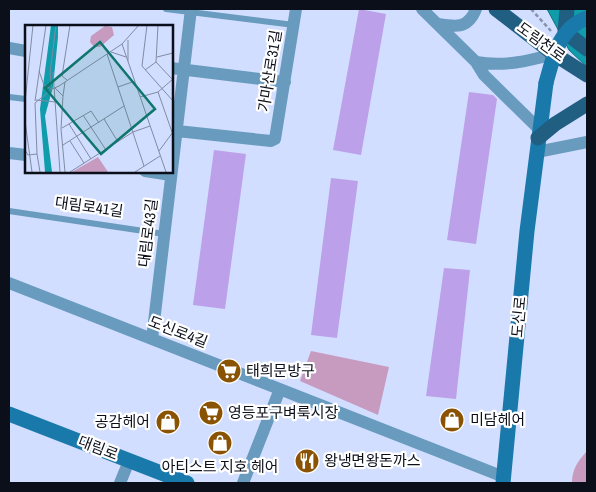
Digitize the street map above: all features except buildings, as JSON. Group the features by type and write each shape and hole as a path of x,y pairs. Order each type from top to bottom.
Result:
{"main road":[{"name":"도림천로","path":"496,9 554,54 587,75"},
{"name":"도림천로","path":"567,9 565,32 587,49"},
{"path":"565,32 587,18"},
{"name":"도신로","path":"503,480 526,241 538,140 546,83 554,54 565,32"},
{"path":"538,140 546,131 582,107"},
{"name":"대림로","path":"9,414 187,483"}],"street":[{"name":"가마산로31길","path":"177,131 271,142 276,139 296,9"},
{"path":"422,9 476,62 484,75 538,140 587,142"},
{"path":"438,24 455,27 463,25 473,16 476,9"},
{"name":"대림로43길","path":"172,168 177,131 175,115 178,68 191,10"},
{"path":"9,48 25,51"},
{"path":"476,62 496,65 526,62 554,54"},
{"path":"178,68 285,82"},
{"path":"9,153 25,155"},
{"path":"152,172 171,175"},
{"name":"대림로43길","path":"152,339 171,172"},
{"name":"도신로4길","path":"9,283 280,389 503,480"},
{"path":"243,483 280,389"},
{"path":"120,483 129,461"}],"lane":[{"path":"166,9 191,10 294,25"},
{"path":"9,97 25,99"},
{"name":"대림로41길","path":"9,211 164,234"}],"shaded area":[{"path":"547,9 587,9 587,67 569,50"},
{"path":"311,351 389,367 378,415 300,381"},
{"path":"587,451 587,483 572,483 576,466"}],"place":[{"name":"태희문방구","path":"229,371"},
{"name":"영등포구벼룩시장","path":"211,413"},
{"name":"미담헤어","path":"452,420"},
{"name":"공감헤어","path":"168,422"},
{"name":"아티스트 지호 헤어","path":"220,443"},
{"name":"왕냉면왕돈까스","path":"307,461"}]}
